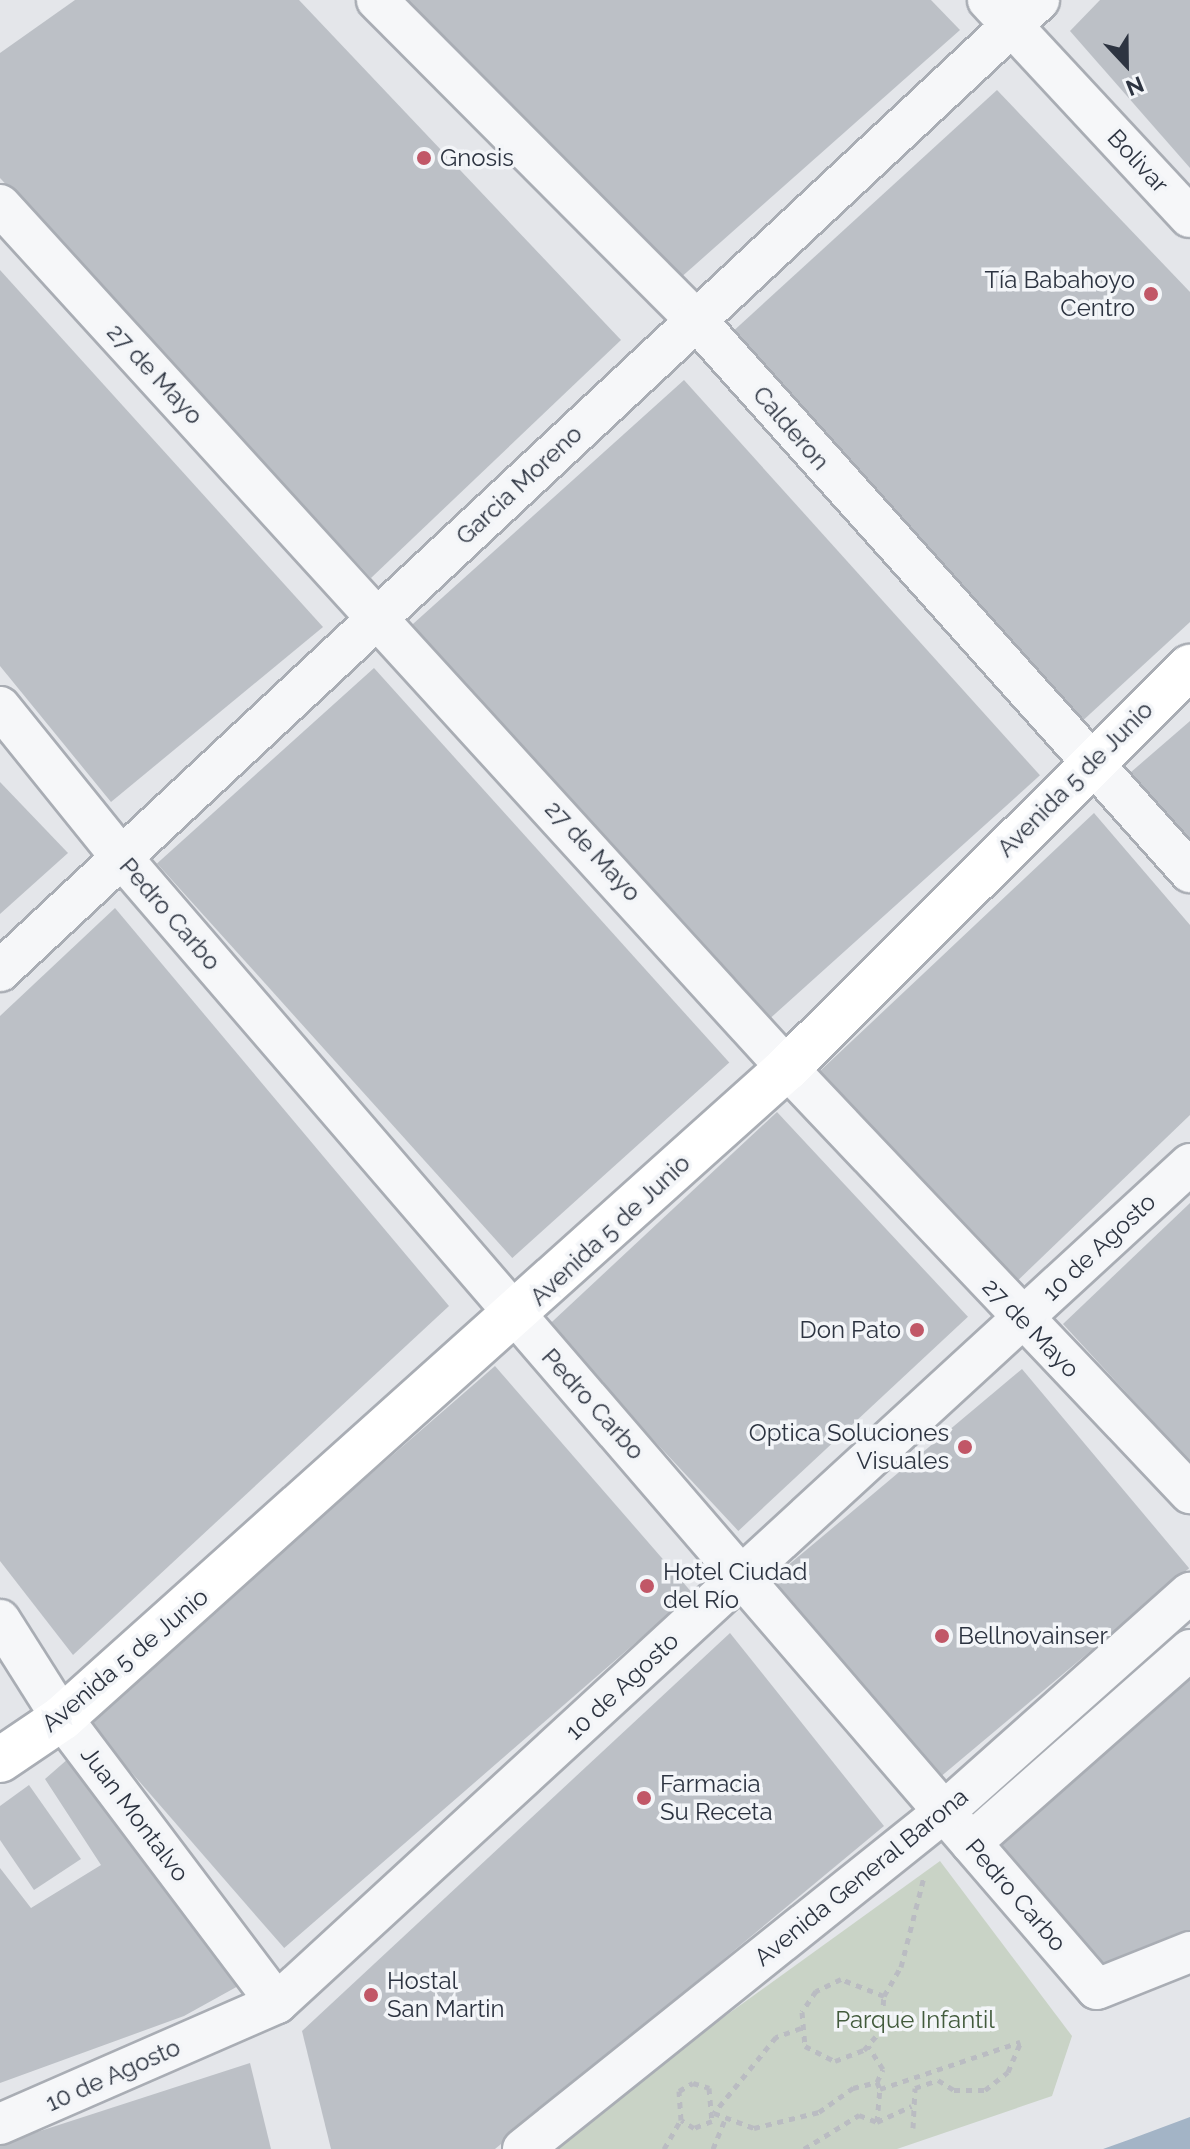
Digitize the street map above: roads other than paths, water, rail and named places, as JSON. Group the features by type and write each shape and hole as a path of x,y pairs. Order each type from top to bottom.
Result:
{"main road":[{"name":"Avenida 5 de Junio","path":"0,1760 62,1718 516,1318 787,1068 1089,763 1190,667"}],"street":[{"name":"Calderon","path":"377,0 696,320 1089,763 1190,872"},
{"name":"Garcia Moreno","path":"0,971 696,320 1013,8"},
{"name":"Bolivar","path":"1013,8 1190,217"},
{"name":"27 de Mayo","path":"0,205 787,1068 1021,1319 1190,1493"},
{"name":"Pedro Carbo","path":"0,707 122,858 516,1318 745,1573 1097,1989 1190,1952"},
{"name":"10 de Agosto","path":"0,2124 277,2003 1190,1164"},
{"name":"Avenida General Barona","path":"523,2149 945,1811 1190,1593"},
{"name":"Juan Montalvo","path":"0,1620 62,1718 277,2003"},
{"name":"Avenida General Barona","path":"971,1843 1190,1650"}],"water":[{"path":"1190,2117 1190,2149 1103,2149 1131,2139"}],"place":[{"name":"Gnosis","path":"424,158"},
{"name":"Tía Babahoyo Centro","path":"1151,294"},
{"name":"Don Pato","path":"917,1330"},
{"name":"Optica Soluciones Visuales","path":"965,1447"},
{"name":"Hotel Ciudad del Río","path":"647,1586"},
{"name":"Bellnovainser","path":"942,1636"},
{"name":"Farmacia Su Receta","path":"644,1798"},
{"name":"Hostal San Martin","path":"371,1995"}],"park label":[{"name":"Parque Infantil","path":"915,2020"}]}
